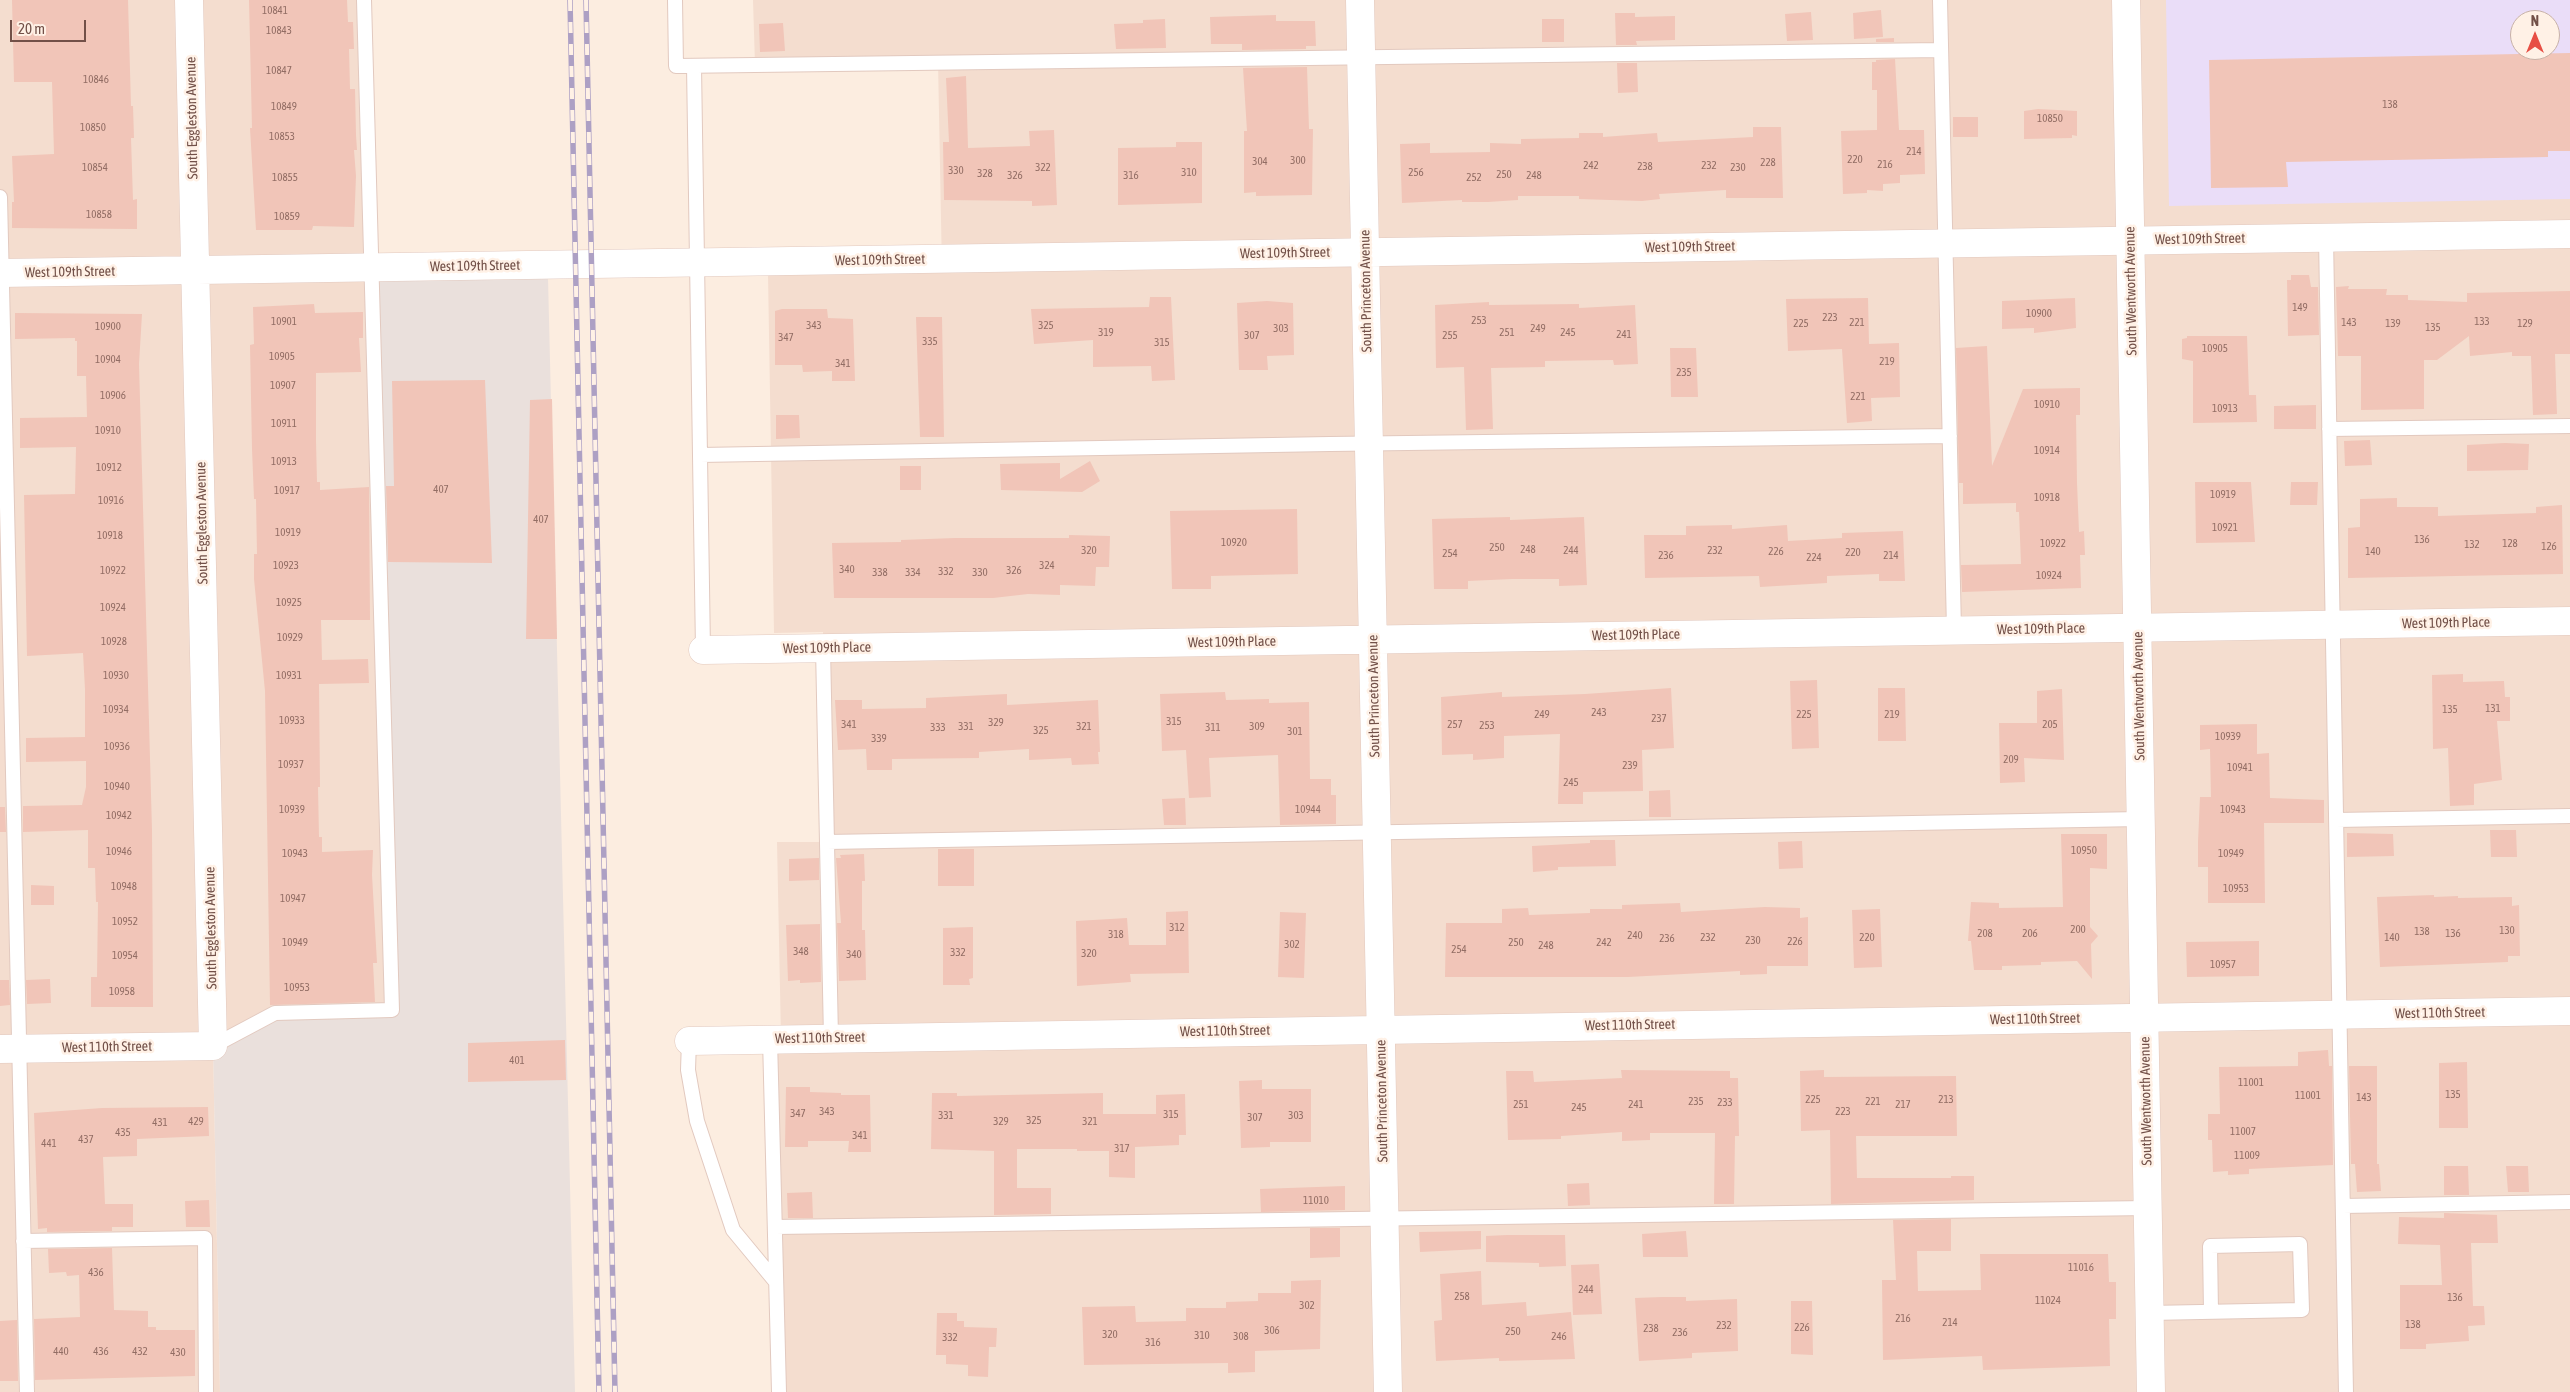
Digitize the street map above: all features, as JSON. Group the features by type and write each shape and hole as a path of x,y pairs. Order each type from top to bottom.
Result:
{"street":[{"name":"South Eggleston Avenue","path":"189,0 213,1046"},
{"name":"South Princeton Avenue","path":"1360,0 1388,1392"},
{"name":"South Wentworth Avenue","path":"2126,0 2152,1392"},
{"name":"West 109th Street","path":"1,273 2570,234"},
{"name":"West 109th Place","path":"703,650 2570,621"},
{"name":"West 110th Street","path":"690,1041 2570,1011"},
{"name":"West 110th Street","path":"10,1049 213,1046"}],"lane":[{"path":"213,1046 275,1013 392,1010 364,0"},
{"path":"675,0 676,66 938,61 1941,50"},
{"path":"1940,0 1954,630"},
{"path":"694,66 703,650"},
{"path":"0,197 10,1049 23,1242 27,1392"},
{"path":"2326,238 2346,1392"},
{"path":"2329,429 2570,426"},
{"path":"700,456 1369,443 1950,436"},
{"path":"824,648 832,1038"},
{"path":"2336,820 2570,816"},
{"path":"827,842 2141,820"},
{"path":"770,1039 779,1392"},
{"path":"690,1041 688,1070 696,1121 733,1230 776,1282"},
{"path":"2343,1206 2570,1202"},
{"path":"775,1227 2148,1208"},
{"path":"23,1242 205,1238 206,1392"},
{"path":"2150,1313 2211,1312 2302,1310 2300,1244 2210,1246 2211,1312"}],"shaded area":[{"path":"0,0 363,0 392,1010 213,1046 220,1392 0,1392"},
{"path":"753,0 2570,0 2570,1392 778,1392 770,1039 781,1038 777,842 827,842 823,632 774,633 768,274 942,271 938,61 755,65"},
{"path":"2166,0 2570,0 2570,199 2169,206"},
{"path":"548,278 575,1392 220,1392 213,1046 275,1013 391,1010 371,281"}],"building":[{"path":"12,0 128,0 131,106 133,106 134,138 131,138 133,200 137,199 137,229 12,228 12,202 14,202 12,156 54,154 52,82 14,82"},
{"path":"249,0 347,0 348,22 353,22 354,49 349,49 350,89 355,89 357,150 354,150 356,176 354,227 313,226 312,230 256,230 250,128 252,128"},
{"path":"1881,10 1883,37 1854,39 1853,13"},
{"path":"1811,12 1813,40 1787,41 1785,14"},
{"path":"1615,13 1635,13 1635,17 1675,16 1675,40 1636,41 1637,45 1616,45"},
{"path":"1276,15 1276,21 1315,21 1316,46 1306,46 1306,49 1242,50 1242,44 1211,44 1210,17"},
{"path":"1165,19 1166,48 1116,49 1114,24 1143,23 1143,20"},
{"path":"1542,19 1564,19 1564,42 1542,42"},
{"path":"783,23 785,51 760,52 759,24"},
{"path":"1894,38 1894,42 1876,42 1876,39"},
{"path":"2560,53 2570,53 2570,151 2548,151 2548,157 2286,162 2288,187 2211,188 2209,60 2510,54 2510,60 2560,60"},
{"path":"1895,59 1899,130 1924,130 1925,174 1900,175 1900,183 1883,184 1883,191 1867,190 1867,193 1843,194 1841,131 1877,130 1877,90 1872,90 1872,62"},
{"path":"1617,63 1637,63 1638,92 1618,93"},
{"path":"1307,67 1309,129 1313,129 1312,195 1256,196 1256,192 1244,193 1244,131 1247,131 1243,68"},
{"path":"966,76 968,148 1030,146 1029,131 1054,130 1057,205 1032,206 1032,201 944,200 943,142 949,142 946,78"},
{"path":"2038,109 2077,111 2077,136 2072,135 2072,138 2024,139 2024,111"},
{"path":"1953,117 1978,117 1978,137 1953,137"},
{"path":"1753,127 1781,127 1783,198 1726,198 1726,190 1659,194 1660,199 1642,201 1579,199 1579,196 1518,196 1518,200 1488,202 1462,202 1462,200 1402,203 1400,144 1430,143 1430,153 1490,152 1490,143 1521,144 1521,139 1579,138 1579,133 1603,133 1603,137 1657,133 1658,142 1753,137"},
{"path":"1176,142 1202,142 1202,203 1118,205 1118,148 1176,147"},
{"path":"2291,275 2309,275 2311,287 2318,287 2319,335 2288,336 2287,280 2291,280"},
{"path":"2349,286 2348,289 2387,289 2386,295 2408,295 2408,300 2467,302 2467,293 2570,291 2570,354 2555,354 2557,414 2533,415 2531,356 2512,356 2512,352 2470,356 2469,336 2437,360 2424,360 2424,409 2361,410 2361,356 2338,356 2336,287"},
{"path":"1150,297 1171,297 1175,380 1152,381 1151,366 1093,367 1093,340 1034,344 1031,309 1149,307"},
{"path":"1868,298 1869,344 1899,343 1900,397 1871,398 1872,421 1847,423 1842,349 1788,351 1786,299"},
{"path":"2075,298 2076,328 2034,333 2034,328 2002,329 2002,301"},
{"path":"1267,301 1293,303 1294,355 1267,356 1268,370 1239,370 1237,303"},
{"path":"1489,302 1489,305 1579,304 1579,308 1635,305 1638,364 1614,365 1613,360 1545,361 1545,367 1491,368 1493,429 1466,430 1464,367 1436,368 1435,305"},
{"path":"314,304 315,313 363,312 363,338 359,338 361,372 316,373 317,482 320,482 320,490 369,487 370,620 321,620 322,660 368,659 369,683 319,684 320,787 318,787 319,837 322,837 322,852 373,850 372,875 377,963 373,963 375,1002 270,1005 265,691 254,579 254,554 257,554 250,345 254,344 253,307"},
{"path":"782,309 827,309 828,318 853,319 855,381 832,381 832,371 803,372 802,365 775,365 775,311"},
{"path":"15,313 142,314 139,364 152,830 153,1007 91,1007 91,977 97,977 98,902 96,902 95,868 88,868 88,830 23,832 23,806 82,805 86,787 86,761 26,762 26,738 85,737 85,689 83,653 27,656 24,495 75,494 76,447 20,448 20,418 87,417 86,376 77,376 77,341 75,341 75,338 15,339"},
{"path":"916,317 942,317 944,437 920,437"},
{"path":"2187,336 2247,336 2249,395 2256,395 2257,422 2193,423 2193,361 2182,359 2182,339 2187,338"},
{"path":"1987,346 1992,466 2023,389 2080,388 2080,415 2076,415 2077,483 2079,532 2084,531 2085,555 2080,555 2081,588 1962,592 1961,565 2021,564 2019,512 2016,512 2016,503 1963,504 1963,483 1959,483 1956,348"},
{"path":"1670,348 1696,348 1698,397 1671,397"},
{"path":"485,380 492,563 388,562 386,486 394,486 392,381"},
{"path":"552,399 557,639 526,639 530,400"},
{"path":"2316,405 2316,429 2274,429 2274,406"},
{"path":"776,415 799,415 800,438 776,439"},
{"path":"2370,440 2372,465 2345,466 2344,441"},
{"path":"2529,444 2528,470 2467,471 2467,445"},
{"path":"1090,461 1100,481 1082,492 1001,490 1000,464 1060,463 1060,479"},
{"path":"900,466 921,466 921,490 900,490"},
{"path":"2195,482 2251,482 2255,542 2196,543"},
{"path":"2291,482 2318,482 2317,505 2290,505"},
{"path":"2397,498 2397,507 2438,507 2438,516 2536,513 2536,507 2562,505 2563,574 2348,578 2348,528 2360,527 2360,499"},
{"path":"1297,509 1298,574 1211,576 1211,589 1172,589 1170,511"},
{"path":"1510,517 1510,520 1584,517 1587,585 1559,586 1559,579 1512,579 1468,581 1468,589 1434,589 1432,519"},
{"path":"1732,525 1732,529 1787,525 1788,541 1842,538 1842,533 1903,531 1905,581 1879,581 1879,574 1827,576 1827,583 1760,587 1759,576 1645,578 1644,535 1686,535 1686,526"},
{"path":"1069,535 1110,536 1109,567 1096,567 1095,586 1060,585 1060,595 1028,594 993,598 834,598 832,543 901,542 901,540 955,538 1069,538"},
{"path":"2463,674 2463,682 2504,681 2505,697 2510,697 2510,721 2497,721 2502,780 2474,784 2474,805 2450,806 2448,748 2433,749 2432,675"},
{"path":"1817,680 1819,748 1792,749 1790,681"},
{"path":"1671,688 1674,748 1642,750 1643,791 1583,792 1583,804 1558,804 1560,734 1504,736 1504,758 1473,760 1473,754 1442,755 1441,697 1502,692 1502,697 1585,694"},
{"path":"1878,688 1905,688 1906,741 1878,741"},
{"path":"2062,689 2064,760 2024,758 2025,782 2000,783 1999,723 2037,723 2037,691"},
{"path":"1225,692 1226,700 1269,699 1269,703 1309,702 1310,779 1331,779 1331,795 1336,795 1336,824 1280,825 1278,755 1209,758 1211,797 1189,798 1186,750 1162,751 1160,694"},
{"path":"1007,694 1007,705 1098,700 1099,764 1072,765 1071,758 1029,760 1029,749 979,752 979,758 892,759 892,770 867,770 866,749 838,750 835,700 862,700 862,709 926,708 926,698"},
{"path":"2257,724 2257,754 2269,753 2270,798 2324,800 2324,823 2264,823 2265,903 2208,903 2208,867 2198,867 2198,842 2200,797 2211,797 2210,749 2200,750 2200,725"},
{"path":"1670,790 1671,817 1649,817 1649,791"},
{"path":"1185,798 1186,825 1164,825 1162,799"},
{"path":"0,807 5,807 6,832 0,832"},
{"path":"2490,830 2516,830 2517,857 2491,857"},
{"path":"2347,833 2393,834 2394,856 2347,857"},
{"path":"2061,834 2107,834 2107,869 2090,868 2090,927 2098,936 2091,944 2092,979 2077,961 2041,962 2041,965 2002,966 2002,970 1974,970 1971,941 1968,941 1971,902 1999,903 1999,908 2063,907"},
{"path":"1590,840 1615,840 1616,866 1558,867 1558,870 1533,872 1532,846 1590,843"},
{"path":"1802,841 1803,868 1779,869 1778,842"},
{"path":"938,849 974,849 974,886 938,886"},
{"path":"864,854 865,881 862,881 862,930 865,930 866,980 839,981 837,923 841,923 836,858 841,858 840,855"},
{"path":"819,858 819,880 789,881 789,859"},
{"path":"31,885 54,886 54,905 31,905"},
{"path":"2434,895 2434,897 2458,896 2458,898 2512,897 2512,906 2519,905 2520,956 2508,956 2508,962 2380,967 2377,897"},
{"path":"1680,903 1681,912 1765,907 1800,908 1800,918 1808,917 1808,966 1767,966 1767,974 1740,975 1740,971 1628,977 1445,977 1446,923 1502,923 1502,909 1528,908 1529,915 1590,913 1590,909 1622,909 1622,905"},
{"path":"1880,909 1882,967 1854,968 1852,910"},
{"path":"1188,911 1189,973 1130,974 1131,982 1077,986 1076,921 1127,918 1129,945 1166,945 1166,912"},
{"path":"1280,912 1306,913 1304,978 1278,977"},
{"path":"820,924 821,982 800,983 800,980 788,981 786,925"},
{"path":"973,927 973,978 969,979 970,985 943,985 943,928"},
{"path":"2259,941 2259,976 2187,977 2186,942"},
{"path":"50,979 51,1003 27,1004 26,980"},
{"path":"0,980 9,980 10,1005 0,1006"},
{"path":"565,1040 566,1080 468,1082 468,1043"},
{"path":"2328,1050 2329,1066 2332,1066 2333,1165 2249,1169 2249,1174 2228,1175 2228,1171 2213,1172 2212,1140 2208,1140 2208,1114 2220,1114 2219,1067 2298,1066 2298,1052"},
{"path":"2467,1062 2468,1128 2439,1128 2439,1063"},
{"path":"2349,1066 2377,1066 2377,1164 2379,1164 2381,1191 2357,1192 2355,1164 2351,1164"},
{"path":"1621,1070 1730,1071 1730,1078 1738,1078 1739,1136 1735,1136 1734,1204 1714,1204 1715,1133 1650,1133 1650,1140 1622,1141 1622,1132 1561,1136 1561,1139 1508,1140 1506,1071 1533,1071 1534,1082 1622,1078"},
{"path":"1824,1070 1824,1077 1956,1076 1957,1136 1856,1136 1857,1178 1951,1178 1951,1176 1974,1176 1974,1200 1831,1204 1830,1130 1801,1131 1800,1071"},
{"path":"1262,1080 1262,1089 1311,1089 1311,1142 1270,1142 1270,1147 1241,1148 1239,1081"},
{"path":"786,1087 810,1087 810,1092 841,1093 841,1095 870,1095 871,1152 848,1152 849,1141 808,1141 808,1147 785,1147"},
{"path":"932,1093 957,1093 957,1096 1103,1093 1103,1114 1156,1114 1156,1095 1185,1094 1186,1135 1179,1135 1179,1145 1135,1147 1135,1178 1109,1177 1109,1151 1017,1149 1017,1188 1051,1188 1051,1214 994,1215 994,1151 931,1149"},
{"path":"208,1107 209,1136 137,1139 137,1156 103,1157 105,1204 133,1204 133,1227 112,1227 112,1231 47,1232 47,1228 38,1229 34,1113 102,1108"},
{"path":"2444,1166 2468,1166 2469,1195 2444,1195"},
{"path":"2506,1166 2528,1166 2529,1192 2508,1192"},
{"path":"1589,1183 1590,1205 1568,1206 1567,1184"},
{"path":"1345,1186 1345,1210 1261,1212 1260,1189"},
{"path":"812,1192 813,1218 788,1218 787,1193"},
{"path":"209,1200 210,1227 186,1227 185,1201"},
{"path":"2444,1213 2497,1215 2498,1243 2471,1243 2473,1306 2484,1306 2485,1325 2468,1326 2469,1341 2426,1344 2426,1349 2400,1349 2400,1285 2442,1285 2440,1245 2398,1244 2399,1217 2444,1218"},
{"path":"1951,1219 1951,1251 1917,1251 1918,1291 1981,1290 1980,1254 2108,1254 2109,1282 2116,1282 2116,1319 2109,1319 2110,1366 1983,1370 1982,1356 1883,1360 1882,1280 1896,1280 1893,1220"},
{"path":"1310,1228 1340,1228 1340,1257 1310,1258"},
{"path":"1481,1231 1481,1249 1420,1252 1419,1232"},
{"path":"1686,1231 1688,1257 1643,1257 1642,1234"},
{"path":"1565,1235 1566,1266 1539,1267 1539,1263 1486,1262 1486,1236"},
{"path":"112,1248 114,1310 148,1311 148,1327 156,1327 156,1330 195,1330 195,1376 35,1380 34,1319 80,1317 79,1275 67,1276 66,1272 49,1273 48,1249"},
{"path":"1599,1264 1602,1314 1573,1315 1571,1265"},
{"path":"1481,1271 1482,1305 1526,1302 1527,1316 1571,1312 1575,1359 1499,1361 1499,1358 1436,1361 1434,1321 1442,1320 1440,1274"},
{"path":"1321,1280 1320,1349 1255,1351 1255,1372 1228,1373 1228,1363 1084,1365 1082,1307 1135,1306 1136,1322 1186,1321 1186,1308 1226,1308 1226,1302 1258,1301 1258,1293 1291,1293 1291,1281"},
{"path":"1686,1297 1686,1301 1737,1299 1738,1351 1692,1353 1692,1358 1639,1361 1635,1298"},
{"path":"1791,1301 1812,1301 1813,1355 1791,1354"},
{"path":"937,1313 957,1313 957,1321 964,1321 964,1327 997,1328 996,1347 989,1347 988,1377 968,1376 968,1365 946,1364 946,1355 936,1355"},
{"path":"17,1320 18,1381 0,1381 0,1321"}],"railway":[{"path":"570,0 599,1392"},
{"path":"586,0 615,1392"}]}
